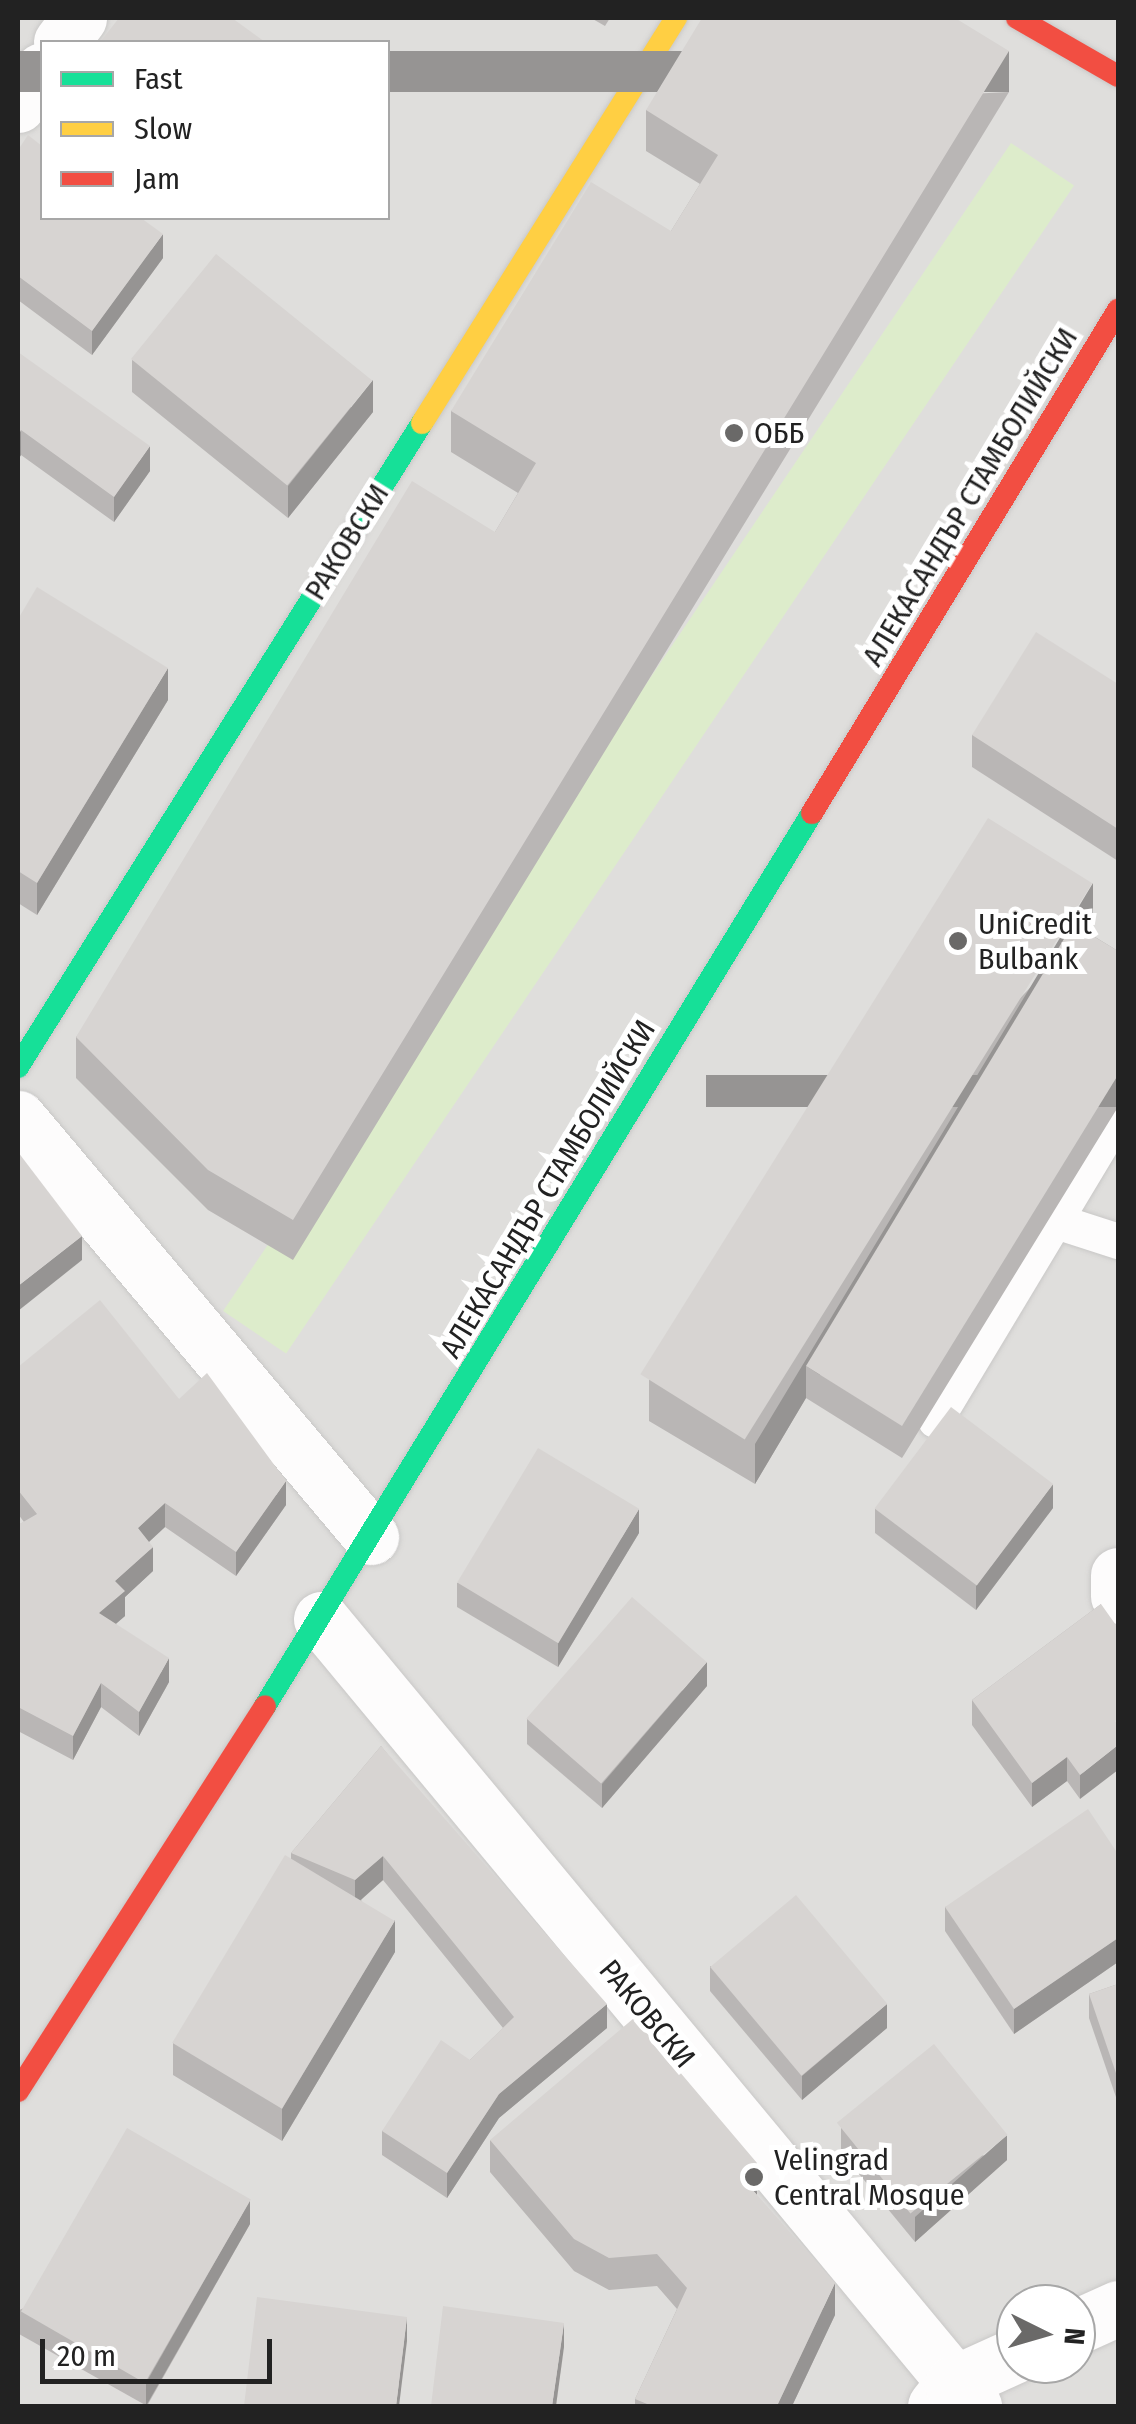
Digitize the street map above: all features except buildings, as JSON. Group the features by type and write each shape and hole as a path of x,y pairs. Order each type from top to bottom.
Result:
{"main road":[{"name":"РАКОВСКИ","path":"18,1067 676,18"},
{"path":"1017,18 1118,76"},
{"name":"АЛЕКАСАНДЪР СТАМБОЛИЙСКИ","path":"18,2092 322,1620 1118,310"}],"street":[{"path":"63,40 79,18"},
{"path":"18,105 40,73"},
{"path":"18,1118 372,1537"},
{"path":"1118,1576 1118,1596"},
{"name":"РАКОВСКИ","path":"322,1620 954,2399"},
{"path":"954,2399 996,2369"}],"lane":[{"path":"935,1420 1118,1115"},
{"path":"1056,1221 1118,1241"}],"shaded area":[{"path":"18,18 1118,18 1118,2406 18,2406"}],"green space":[{"path":"1011,143 1074,185 286,1354 223,1311"}],"traffic: fast":[{"path":"18,1067 422,423"},
{"path":"265,1706 812,813"}],"traffic: slow":[{"path":"422,423 676,18"}],"traffic: jam":[{"path":"1017,18 1118,76"},
{"path":"812,813 1118,310"},
{"path":"18,2091 265,1706"}],"place":[{"name":"ОББ","path":"734,433"},
{"name":"UniCredit Bulbank","path":"958,941"},
{"name":"Velingrad Central Mosque","path":"754,2177"}]}
